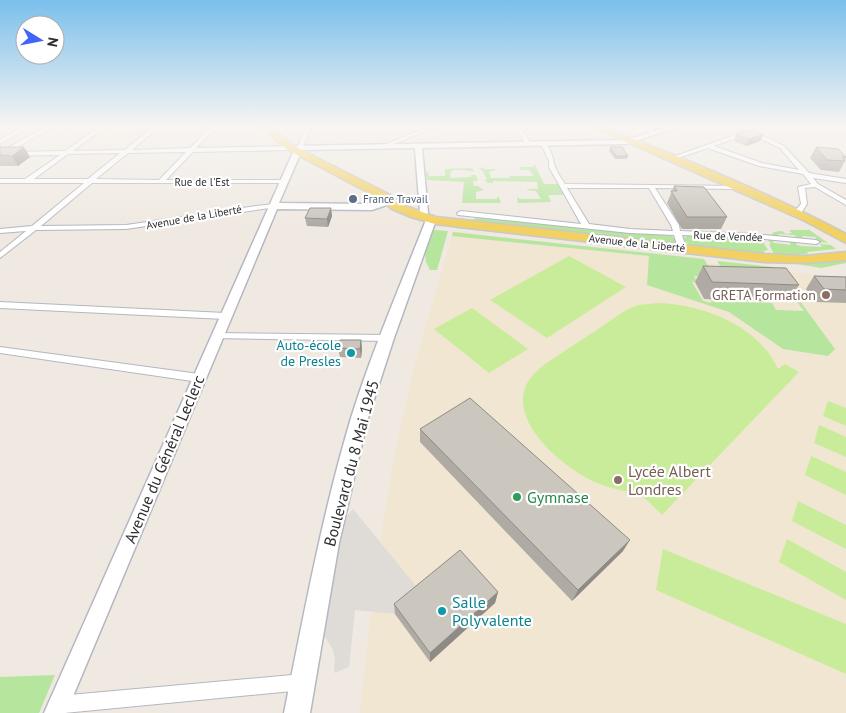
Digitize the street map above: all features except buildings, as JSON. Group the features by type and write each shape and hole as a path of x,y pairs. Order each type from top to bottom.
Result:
{"main road":[{"path":"311,158 388,200"},
{"path":"674,158 823,226 846,239"},
{"name":"Avenue de la Liberté","path":"388,200 431,217 502,226 538,233 780,260 806,260 846,256"},
{"path":"796,214 846,244"},
{"name":"Boulevard du 8 Mai 1945","path":"297,713 313,621 335,515 360,418 431,217"},
{"name":"Avenue de la Liberté","path":"736,254 802,256 846,252"}],"street":[{"path":"27,181 58,158"},
{"path":"0,256 118,158"},
{"path":"161,182 184,158"},
{"name":"Avenue du Général Leclerc","path":"57,709 293,158"},
{"path":"420,158 431,217"},
{"path":"549,158 586,226"},
{"path":"743,158 762,165 846,181"},
{"path":"792,158 816,185 846,203"},
{"name":"Rue de l'Est","path":"0,181 284,182"},
{"path":"796,214 804,204 801,187 816,185"},
{"path":"564,186 737,187"},
{"path":"651,187 679,234 682,248"},
{"name":"Avenue de la Liberté","path":"0,231 35,227 129,227 241,209 274,206 372,207 388,200"},
{"name":"Rue de Vendée","path":"461,213 679,234 753,236 816,242"},
{"path":"0,305 225,316"},
{"path":"217,336 387,338"},
{"path":"0,350 198,378"},
{"path":"57,709 302,682"}],"shaded area":[{"name":"Lycée Albert Londres","path":"452,236 846,278 846,713 360,713 371,612 395,614 396,562 380,541 395,453 414,368"},
{"path":"353,509 421,592 395,614 355,610 349,667 334,673 335,660 333,650 324,635 321,621 340,525"}],"green space":[{"path":"533,165 535,165 544,184 558,184 564,195 548,195 551,202 518,203 517,197 520,199 541,199 536,191 527,190 538,189 537,182 493,181 493,183 488,183 484,180 487,179 482,170 479,169 483,167 484,169 495,169 489,172 491,178 510,178 509,176 534,176 529,170 521,170 520,167 534,167"},
{"path":"445,169 473,169 474,172 453,170 450,173 451,178 476,175 478,181 473,181 474,186 484,190 476,192 476,199 497,199 499,197 501,203 462,203 464,182 427,180 426,172 428,172 429,176 445,176"},
{"path":"478,217 671,236 676,241 672,244 460,220 461,218 472,220"},
{"path":"457,226 673,249 674,252 455,228"},
{"path":"808,229 828,243 819,242 815,237 802,236 804,239 797,238 794,235 778,234 779,237 770,236 774,232 782,231 786,234 792,233 789,230"},
{"path":"434,230 448,231 437,270 430,270 426,262 425,253"},
{"path":"453,232 704,259 715,277 694,276 697,282 692,282 703,301 711,303 711,301 772,303 776,310 804,311 780,279 728,277 717,261 773,267 835,349 828,356 783,349 729,312 647,285 649,256 452,236"},
{"path":"687,236 751,238 753,242 763,242 768,250 764,251 764,253 695,247 685,242 684,238"},
{"path":"768,240 772,240 774,243 791,245 789,241 795,242 801,246 822,247 820,244 831,245 836,249 807,252 808,254 774,254"},
{"path":"569,256 626,287 547,338 490,300"},
{"path":"846,258 846,263 821,268 786,262"},
{"path":"660,303 694,308 712,313 744,330 758,341 778,369 785,364 799,372 662,515 642,496 600,484 565,463 536,435 527,419 523,402 526,386 544,364 626,310 638,305"},
{"path":"472,308 528,349 489,373 434,329"},
{"path":"828,401 846,408 846,426 823,416"},
{"path":"819,425 846,437 846,457 814,443"},
{"path":"811,456 846,472 846,495 805,475"},
{"path":"798,501 846,525 846,549 792,521"},
{"path":"787,539 846,572 846,600 779,562"},
{"path":"663,549 846,624 846,674 656,590"},
{"path":"55,675 39,713 0,713 0,677"}],"place":[{"name":"France Travail","path":"353,199"},
{"name":"GRETA Formation","path":"826,295"},
{"name":"Auto-école de Presles","path":"351,353"},
{"name":"Lycée Albert Londres","path":"618,480"},
{"name":"Gymnase","path":"517,497"},
{"name":"Salle Polyvalente","path":"442,611"}]}
